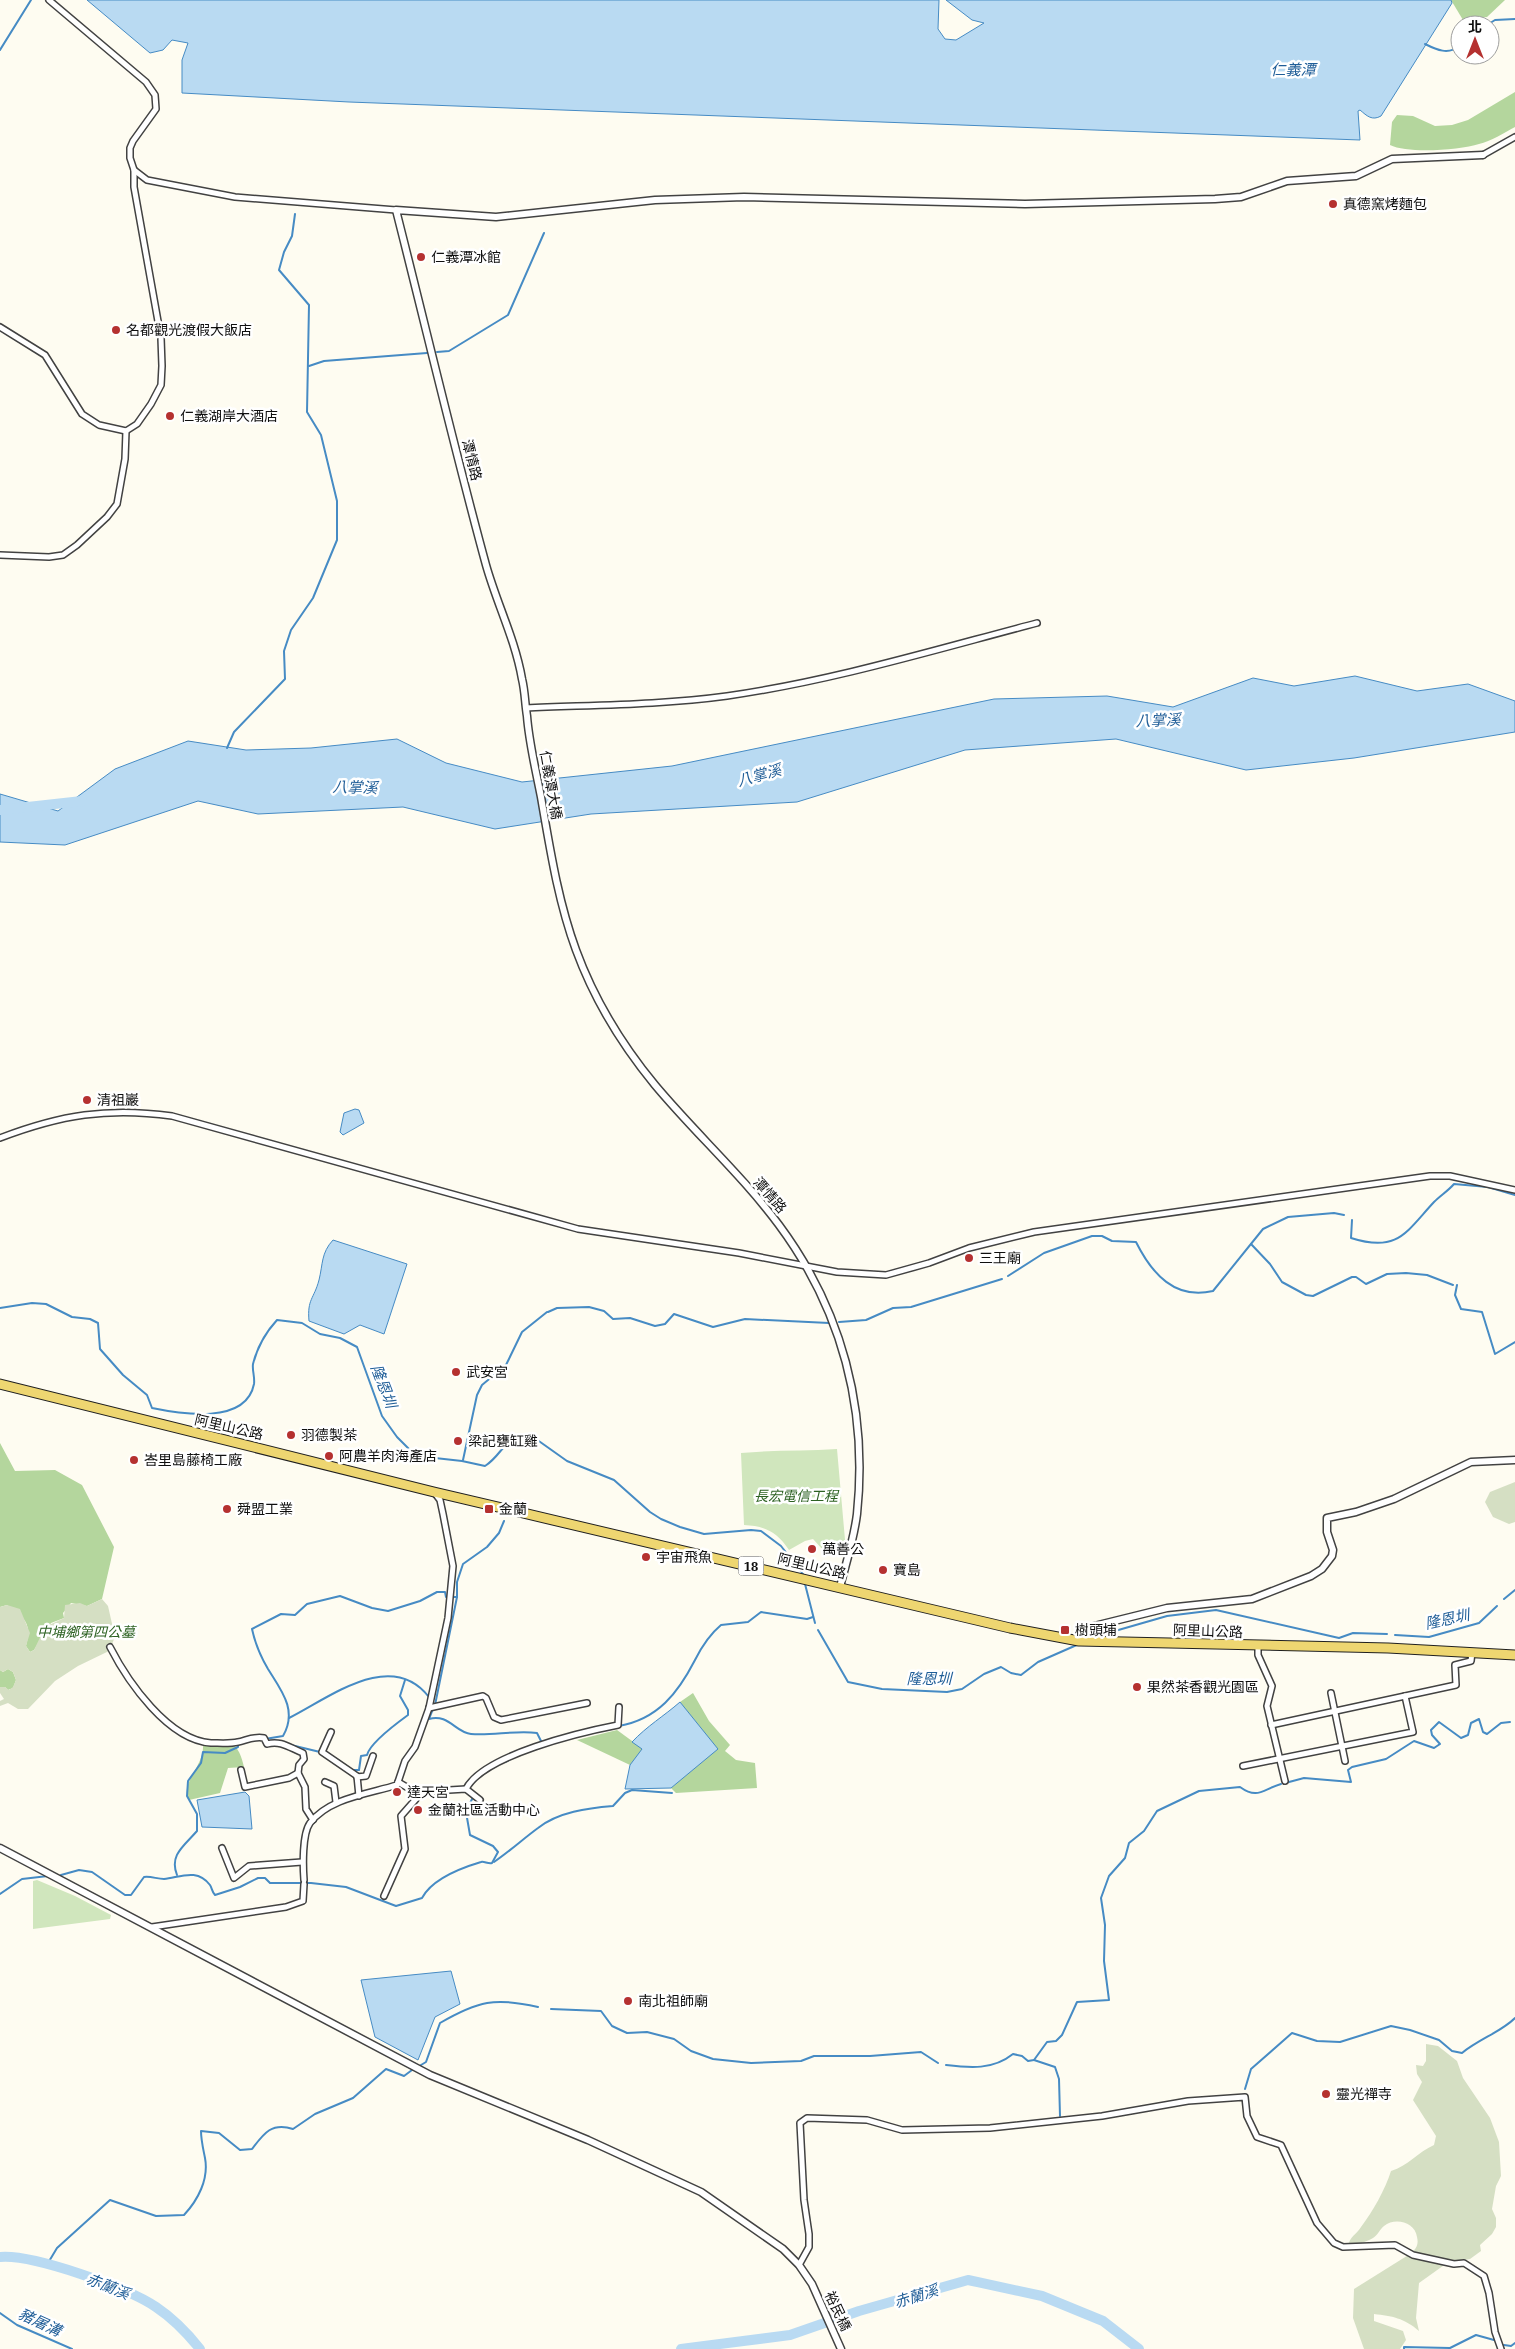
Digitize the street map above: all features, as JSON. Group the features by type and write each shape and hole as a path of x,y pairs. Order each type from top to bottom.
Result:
{"main road":[{"name":"阿里山公路","path":"0,1384 434,1492 1001,1625 1079,1641 1472,1651 1515,1655"}],"street":[{"path":"0,327 45,355 82,414 99,425 126,431 137,424 161,385 161,338 134,186 134,170 130,158 130,148 133,141 156,109 155,95 146,82 48,0"},
{"path":"134,170 147,180 235,197 496,217 655,200 744,197 1024,204 1241,197 1286,181 1356,176 1392,159 1483,155 1515,137"},
{"name":"潭情路","path":"396,210 487,570 510,629 522,679 526,716"},
{"path":"0,556 63,555 77,545 106,517 117,504 125,459 126,431"},
{"path":"526,708 663,702 728,695 859,670 1037,623"},
{"name":"仁義潭大橋","path":"526,716 551,859"},
{"name":"潭情路","path":"551,859 562,910 578,955 608,1019 654,1084 779,1224 805,1265 835,1325 850,1370 857,1415 859,1462 857,1513 840,1586"},
{"path":"0,1138 66,1116 140,1111 172,1116 578,1229 805,1265 838,1272 886,1275 929,1263 978,1245 1034,1232 1430,1176 1450,1176 1515,1190"},
{"path":"1079,1641 1082,1629 1167,1608 1252,1599 1311,1576 1322,1569 1332,1556 1333,1550 1327,1532 1327,1518 1356,1512 1394,1499 1471,1462 1515,1460"},
{"path":"398,1782 405,1760 415,1747 429,1708 448,1618 453,1566 440,1500 434,1492"},
{"path":"1258,1646 1258,1655 1272,1686 1267,1706 1285,1781"},
{"path":"110,1647 122,1669 139,1692 177,1731 200,1742 236,1743 258,1737 264,1738 266,1744 276,1742 303,1753 304,1759 299,1765 298,1774 304,1787 306,1809 313,1820"},
{"path":"1271,1724 1456,1685 1455,1666 1471,1661 1472,1651"},
{"path":"1331,1693 1345,1761"},
{"path":"429,1708 483,1696 486,1698 494,1717 501,1720 587,1703"},
{"path":"1243,1766 1413,1732 1405,1696"},
{"path":"466,1789 470,1782 485,1768 533,1747 618,1724 619,1707"},
{"path":"332,1732 322,1752 357,1777 366,1776 373,1756"},
{"path":"241,1770 245,1786 289,1778 298,1774"},
{"path":"357,1777 359,1796"},
{"path":"325,1782 334,1786 336,1802"},
{"path":"398,1782 415,1792 466,1789 480,1800"},
{"path":"152,1927 286,1907 303,1901 302,1862 308,1827 313,1820 336,1802 398,1782"},
{"path":"384,1896 405,1849 401,1816 416,1799 415,1792"},
{"name":"裕民橋","path":"0,1848 430,2075 588,2140 701,2192 783,2249 799,2265 812,2284 841,2349"},
{"path":"222,1848 234,1878 249,1866 302,1862"},
{"path":"799,2265 809,2247 810,2234 804,2200 800,2123 807,2118 866,2120 902,2130 990,2128 1102,2116 1188,2101 1245,2097 1247,2116 1257,2137 1281,2145 1317,2223 1327,2237 1342,2247 1395,2245 1413,2255 1454,2264 1464,2263 1472,2267 1484,2276 1489,2293 1495,2332 1501,2349"}],"green space":[{"path":"1451,0 1505,0 1489,15 1460,15"},
{"path":"1515,92 1515,127 1488,141 1470,146 1434,150 1398,148 1390,145 1392,122 1397,115 1413,116 1435,126 1452,125 1468,120"},
{"path":"0,1443 15,1471 55,1470 82,1485 114,1547 102,1599 87,1606 71,1603 63,1613 64,1618 51,1623 34,1650 30,1652 26,1646 28,1631 26,1622 7,1605 0,1607"},
{"name":"長宏電信工程","path":"837,1449 846,1551 833,1554 829,1549 823,1550 813,1539 805,1541 789,1550 770,1531 744,1525 741,1453"},
{"path":"1515,1482 1515,1522 1509,1524 1493,1517 1485,1502 1490,1492"},
{"name":"中埔鄉第四公墓","path":"102,1599 108,1606 115,1637 109,1651 78,1666 55,1681 28,1709 18,1709 8,1703 0,1706 0,1701 4,1699 0,1693 0,1687 5,1687 9,1690 13,1687 16,1680 13,1672 8,1669 3,1672 0,1670 0,1607 7,1605 20,1609 30,1633 26,1646 30,1652 34,1650 45,1627 64,1618 65,1605 80,1603 87,1606"},
{"path":"8,1669 13,1672 16,1680 13,1688 8,1690 5,1687 0,1687 0,1670 3,1672"},
{"path":"693,1693 709,1721 730,1745 725,1751 736,1760 755,1763 757,1788 676,1793 671,1788 717,1749 680,1702"},
{"path":"617,1730 643,1749 630,1765 577,1740"},
{"path":"203,1744 226,1744 235,1747 244,1767 228,1768 220,1793 189,1800 187,1787 203,1752"},
{"path":"37,1880 75,1896 111,1915 110,1919 33,1929 33,1881"},
{"path":"1426,2044 1438,2046 1457,2061 1463,2078 1490,2118 1499,2142 1501,2176 1496,2186 1492,2209 1496,2218 1496,2227 1492,2234 1480,2245 1481,2251 1470,2259 1447,2263 1419,2283 1416,2318 1419,2331 1398,2318 1374,2314 1374,2321 1403,2331 1406,2340 1400,2349 1364,2349 1353,2318 1354,2289 1410,2254 1416,2247 1418,2240 1413,2228 1409,2225 1404,2222 1394,2222 1384,2226 1373,2238 1348,2246 1374,2207 1391,2171 1403,2166 1434,2145 1436,2136 1413,2100 1422,2082 1417,2074 1416,2065 1423,2066 1426,2061"}],"water":[{"name":"仁義潭","path":"87,0 939,0 938,29 945,39 956,40 984,23 972,20 946,0 1451,0 1452,3 1381,116 1372,118 1360,110 1358,111 1360,140 349,102 182,93 182,60 188,43 172,40 163,50 150,53"},
{"path":"1355,676 1417,691 1468,684 1515,701 1515,732 1354,758 1246,770 1116,739 965,750 797,802 591,814 495,829 403,807 258,814 198,801 65,845 0,842 0,794 58,811 115,769 188,741 246,750 311,748 397,739 446,763 522,782 672,766 994,699 1107,696 1173,707 1253,678 1294,686"},
{"path":"355,1109 359,1110 364,1123 343,1135 340,1132 344,1113"},
{"path":"333,1240 407,1264 384,1334 360,1325 344,1334 309,1321 310,1303 319,1280 324,1254"},
{"path":"680,1702 718,1749 671,1788 625,1789 630,1765 642,1749 632,1742"},
{"path":"245,1792 249,1796 252,1829 202,1827 197,1800"},
{"path":"451,1971 460,2004 435,2017 418,2060 375,2037 361,1980"}],"waterway":[{"path":"0,50 31,0"},
{"path":"1500,20 1515,19"},
{"path":"1425,44 1438,50 1450,50"},
{"path":"227,748 234,732 285,679 284,651 291,630 313,598 337,540 337,501 321,435 307,412 309,305 279,270 284,252 292,236 295,214"},
{"path":"437,352 449,351 508,315 544,233"},
{"path":"309,366 324,361 427,353"},
{"name":"八掌溪","path":"0,810 82,801"},
{"path":"1352,1220 1351,1238 1380,1243 1391,1241 1408,1231 1434,1202 1454,1184 1488,1187 1515,1195"},
{"path":"1008,1276 1044,1253 1092,1236 1102,1236 1112,1241 1136,1242 1142,1254 1157,1274 1176,1288 1187,1292 1199,1293 1213,1291 1263,1229 1288,1217 1334,1213 1344,1215"},
{"path":"1251,1244 1270,1264 1282,1282 1306,1295 1313,1296 1352,1277 1356,1277 1366,1284 1387,1274 1427,1275 1453,1285"},
{"path":"839,1322 866,1320 893,1308 911,1307 1002,1279"},
{"path":"1457,1285 1455,1295 1461,1309 1482,1312 1495,1354 1515,1342"},
{"name":"隆恩圳","path":"0,1308 32,1303 46,1304 72,1317 90,1319 98,1323 100,1349 123,1375 147,1395 152,1408 195,1414 211,1414 239,1406 249,1397 254,1384 253,1366 255,1358 262,1340 273,1325 277,1320 302,1323 320,1334 340,1338 357,1347 382,1416 397,1437 410,1450 426,1457 485,1466 516,1436 536,1439 567,1461 614,1480 650,1512 680,1527 704,1534 751,1530 761,1531 781,1546 803,1574"},
{"path":"548,1312 557,1308 589,1307 604,1311 613,1319 630,1318 655,1326 665,1324 674,1314 713,1327 745,1319 829,1323"},
{"path":"463,1460 477,1395 482,1385 506,1365 522,1332 547,1312"},
{"path":"265,1739 283,1736 289,1718 288,1709 286,1701 261,1655 252,1629 281,1614 295,1615 307,1604 340,1596 372,1608 388,1611 420,1601 437,1592 445,1592 446,1597 457,1597 457,1582 463,1564 487,1547 499,1533 504,1521"},
{"name":"隆恩圳","path":"805,1584 815,1623"},
{"name":"隆恩圳","path":"1504,1599 1515,1590"},
{"path":"435,1705 457,1597"},
{"name":"隆恩圳","path":"1395,1635 1429,1637 1479,1623 1497,1606"},
{"name":"隆恩圳","path":"1101,1635 1167,1616 1216,1610 1339,1638 1353,1633 1387,1634"},
{"path":"619,1726 633,1723 656,1711 665,1703 674,1694 706,1641 721,1625 748,1622 761,1612 807,1619 813,1617"},
{"name":"隆恩圳","path":"818,1630 848,1682 882,1689 947,1692 962,1689 984,1674 1001,1667 1011,1673 1021,1675 1038,1662 1079,1644"},
{"path":"289,1718 341,1690 379,1677 397,1677 414,1683 429,1697"},
{"path":"352,1770 359,1770 361,1756 367,1755 378,1739 408,1715 408,1710 400,1696 405,1680"},
{"path":"433,1709 429,1719 436,1718 447,1721 466,1733 537,1733 542,1743"},
{"path":"1289,1782 1304,1778 1351,1782 1348,1770 1352,1767 1386,1759 1414,1741 1434,1748 1440,1744 1432,1735 1431,1730 1439,1722 1461,1738 1468,1735 1471,1723 1479,1719 1483,1732 1487,1734 1501,1723 1510,1722"},
{"path":"177,1875 175,1868 176,1856 197,1831 197,1814 187,1796 188,1781 201,1763 203,1752 225,1753 238,1747 238,1743"},
{"path":"291,1745 320,1752"},
{"path":"327,1753 340,1761"},
{"path":"505,1762 516,1756"},
{"path":"946,2065 981,2067 997,2063 1013,2054 1022,2056 1028,2061 1034,2060 1047,2042 1056,2041 1062,2035 1077,2002 1109,2000 1104,1961 1105,1925 1101,1898 1109,1876 1125,1858 1129,1843 1144,1831 1157,1811 1199,1791 1240,1787 1251,1793 1256,1793 1281,1784"},
{"path":"494,1862 538,1828 555,1818 584,1810 613,1806 625,1793 632,1790 672,1793"},
{"path":"61,1875 79,1870 92,1872 125,1895 131,1895 144,1877 164,1879 194,1875 205,1880 215,1895 240,1887 258,1878 265,1878 270,1883 311,1883 346,1887 396,1906 422,1898 433,1885 456,1871 481,1862 492,1863 498,1852 493,1846 470,1835 466,1812 473,1797"},
{"path":"0,1894 22,1879 48,1876"},
{"path":"421,2065 426,2062 440,2023 465,2010 487,2003 498,2002 538,2007"},
{"path":"551,2009 601,2011 612,2026 627,2033 647,2032 674,2039 691,2051 713,2059 751,2063 801,2061 814,2056 870,2056 921,2052 938,2063"},
{"path":"1245,2089 1251,2069 1292,2033 1317,2041 1340,2042 1391,2026 1439,2040 1452,2051 1462,2053 1515,2018"},
{"path":"1034,2060 1055,2067 1059,2079 1060,2116"},
{"path":"48,2263 57,2248 110,2200 156,2216 184,2215 194,2203 204,2181 206,2166 201,2131 219,2133 240,2150 252,2149 269,2130 279,2127 293,2129 315,2114 353,2098 386,2069 404,2076 412,2070"},
{"name":"赤蘭溪","path":"0,2257 56,2266 103,2282 143,2299 162,2311 200,2349"},
{"name":"赤蘭溪","path":"681,2349 790,2335 859,2311 968,2280 1042,2296 1103,2321 1139,2349"},
{"name":"豬屠溝","path":"0,2313 17,2325 72,2349"},
{"path":"1404,2349 1404,2347 1450,2348 1476,2335 1494,2340"},
{"path":"1504,2345 1511,2346 1515,2343"}],"place":[{"name":"真德窯烤麵包","path":"1333,204"},
{"name":"仁義潭冰館","path":"421,257"},
{"name":"名都觀光渡假大飯店","path":"116,330"},
{"name":"仁義湖岸大酒店","path":"170,416"},
{"name":"清祖巖","path":"87,1100"},
{"name":"三王廟","path":"969,1258"},
{"name":"武安宮","path":"456,1372"},
{"name":"羽德製茶","path":"291,1435"},
{"name":"梁記甕缸雞","path":"458,1441"},
{"name":"阿農羊肉海產店","path":"329,1456"},
{"name":"峇里島藤椅工廠","path":"134,1460"},
{"name":"舜盟工業","path":"227,1509"},
{"name":"金蘭","path":"489,1509"},
{"name":"萬善公","path":"812,1549"},
{"name":"宇宙飛魚","path":"646,1557"},
{"name":"寶島","path":"883,1570"},
{"name":"樹頭埔","path":"1065,1630"},
{"name":"果然茶香觀光園區","path":"1137,1687"},
{"name":"達天宮","path":"397,1792"},
{"name":"金蘭社區活動中心","path":"418,1810"},
{"name":"南北祖師廟","path":"628,2001"},
{"name":"靈光禪寺","path":"1326,2094"}]}
